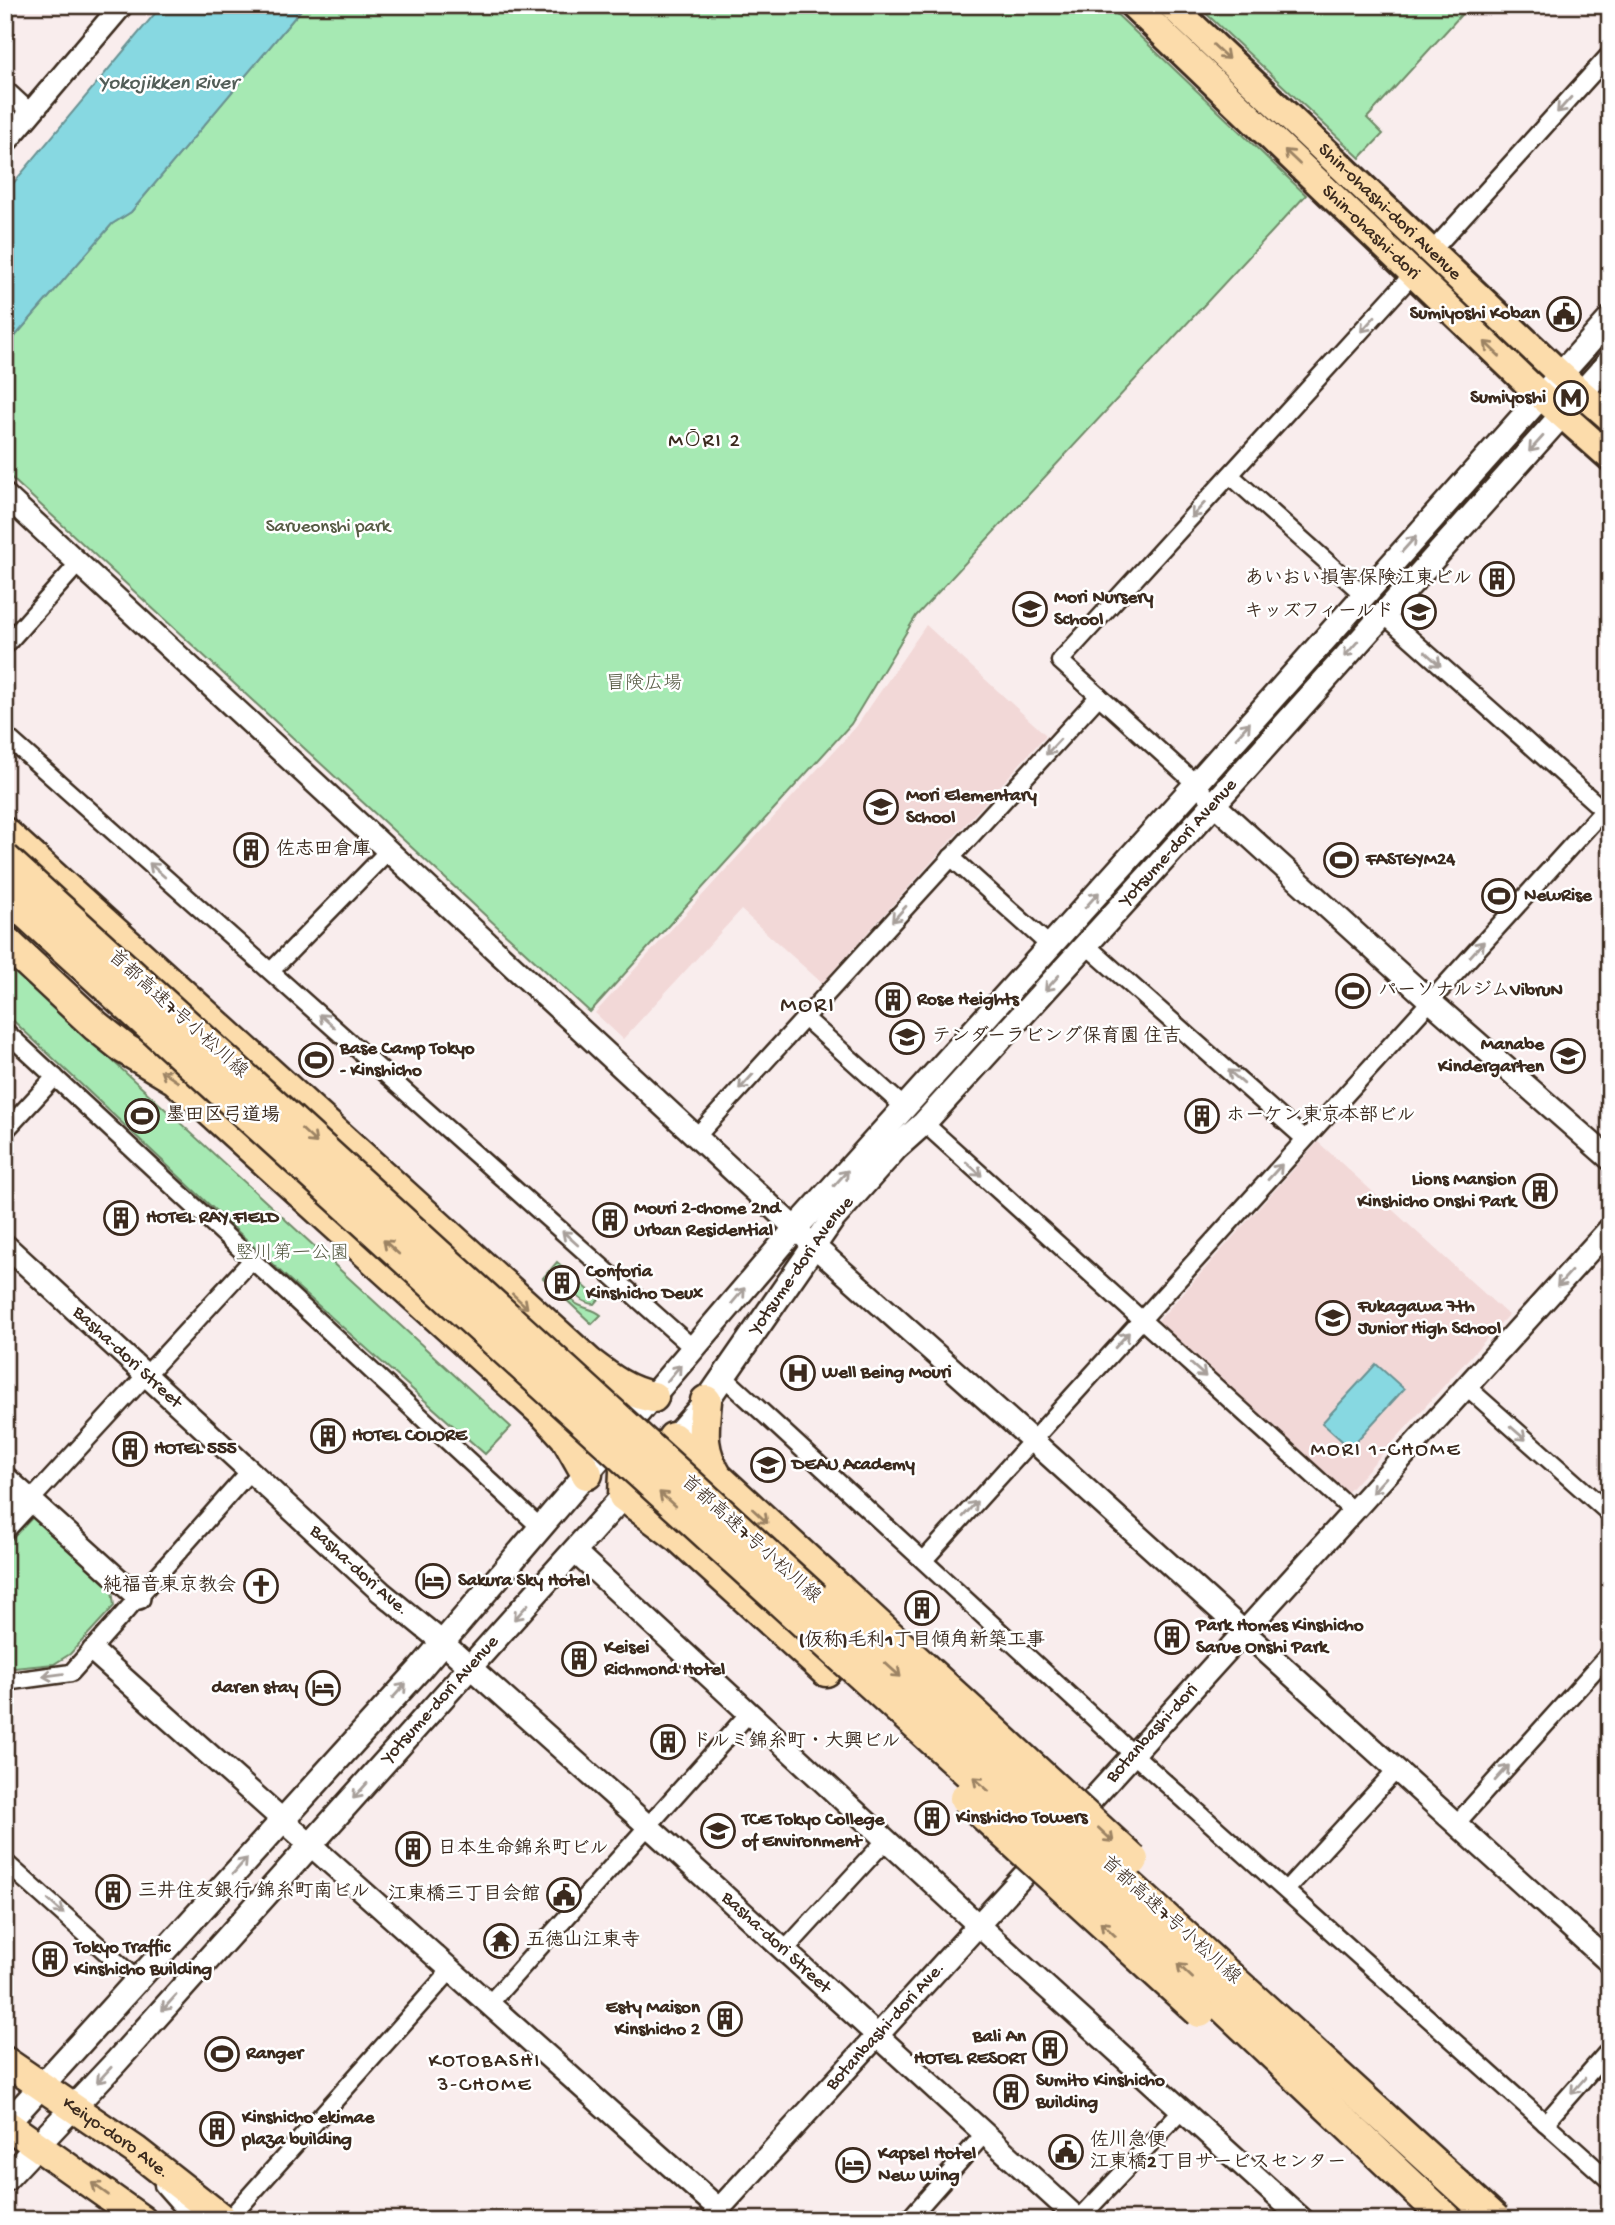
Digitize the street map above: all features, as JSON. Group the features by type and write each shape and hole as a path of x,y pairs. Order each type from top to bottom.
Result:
{"highway":[{"path":"5,833 589,1363 618,1386 653,1397"},
{"name":"首都高速7号小松川線","path":"5,859 1496,2220"},
{"name":"首都高速7号小松川線","path":"5,894 1164,1951 1448,2220"},
{"path":"5,941 96,1026 125,1049 175,1079 546,1415 593,1467 626,1489 1148,1966 1280,2083 1378,2167 1422,2194"},
{"path":"416,1205 520,1338 592,1401 611,1423 622,1445 626,1489"},
{"path":"706,1401 704,1445 707,1459 718,1476"},
{"path":"673,1438 718,1476 1193,1915 1421,2130 1496,2220"},
{"name":"Keiyo-doro Ave.","path":"5,2060 135,2150 226,2220"},
{"path":"6,2124 140,2218"}],"main road":[{"name":"Shin-ohashi-dori","path":"1133,5 1541,396 1610,457"},
{"name":"Shin-ohashi-dori Avenue","path":"1171,5 1560,374 1610,418"},
{"name":"Yotsume-dori Avenue","path":"6,2124 442,1642 795,1229 1610,319"},
{"name":"Yotsume-dori Avenue","path":"7,2178 135,2041 471,1668 706,1401 832,1220 1086,946 1610,361"}],"street":[{"path":"5,143 122,5"},
{"path":"1431,252 1610,54"},
{"path":"5,89 31,113"},
{"path":"1414,273 1060,661 1430,1001 1610,1159"},
{"path":"1230,475 1364,595"},
{"path":"5,495 795,1229 1610,1963"},
{"path":"5,646 78,564"},
{"path":"924,1560 1430,1001 1608,810 1382,613"},
{"path":"696,1136 1099,696"},
{"path":"5,735 694,1349"},
{"path":"271,971 388,850"},
{"path":"951,857 1050,946"},
{"path":"1086,946 1305,1139"},
{"path":"805,1018 904,1107"},
{"path":"5,1031 541,1528"},
{"path":"5,1131 55,1077"},
{"path":"924,1123 1354,1512"},
{"name":"Botanbashi-dori","path":"1132,1753 1246,1633 1610,1228"},
{"name":"Basha-dori Street","path":"5,1245 249,1472"},
{"path":"5,1528 252,1260"},
{"path":"724,1377 1132,1753 1610,2180"},
{"path":"1467,1387 1610,1514"},
{"path":"5,1682 71,1673 249,1472"},
{"name":"Basha-dori Ave.","path":"249,1472 381,1592 471,1668"},
{"path":"5,1477 139,1598"},
{"path":"575,1552 978,1925 1303,2220"},
{"path":"93,1651 489,2004 717,2215"},
{"path":"1456,1824 1610,1653"},
{"name":"Basha-dori Street","path":"471,1668 1079,2220"},
{"path":"489,2004 749,1713"},
{"name":"Botanbashi-dori Ave.","path":"717,2215 1132,1753"},
{"path":"1286,1890 1396,1770"},
{"path":"784,1951 886,1840"},
{"path":"5,1862 137,1980"},
{"path":"226,2220 451,1970"},
{"path":"1545,2123 1610,2049"},
{"path":"1079,2220 1182,2110"},
{"path":"908,2220 985,2133"},
{"path":"135,2150 194,2220"}],"shaded area":[{"name":"Mori Elementary School","path":"926,625 1046,735 822,983 741,910 623,1039 595,1013 856,727"},
{"name":"Fukagawa 7th Junior High School","path":"1318,1142 1508,1315 1346,1494 1158,1321"}],"green space":[{"name":"Sarueonshi park","path":"305,5 1107,5 1306,195 916,616 851,724 590,1012 5,472 5,348 112,224 131,212"},
{"path":"1197,5 1470,5 1367,118 1383,134 1360,158"},
{"name":"竪川第一公園","path":"5,962 511,1427 485,1454 284,1275 5,1013"},
{"path":"557,1262 599,1299 595,1304 580,1298 564,1276 551,1269"},
{"path":"549,1271 564,1282 574,1302 601,1315 592,1324 543,1278"},
{"path":"33,1517 112,1590 114,1606 70,1654 54,1664 5,1669 5,1546"}],"water":[{"name":"Yokojikken River","path":"162,5 305,5 131,212 112,224 5,348 5,193"},
{"path":"1376,1364 1404,1389 1350,1448 1322,1423"}],"place":[{"name":"Sumiyoshi Koban","path":"1564,314"},
{"name":"Sumiyoshi","path":"1571,398"},
{"name":"あいおい損害保険江東ビル","path":"1497,579"},
{"name":"Mori Nursery School","path":"1030,609"},
{"name":"キッズフィールド","path":"1419,612"},
{"name":"Mori Elementary School","path":"881,807"},
{"name":"佐志田倉庫","path":"251,850"},
{"name":"FASTGYM24","path":"1341,860"},
{"name":"NewRise","path":"1499,896"},
{"name":"パーソナルジムVibruN","path":"1353,991"},
{"name":"Rose Heights","path":"893,1000"},
{"name":"テンダーラビング保育園 住吉","path":"907,1037"},
{"name":"Manabe Kindergarten","path":"1568,1056"},
{"name":"Base Camp Tokyo - Kinshicho","path":"316,1060"},
{"name":"墨田区弓道場","path":"142,1116"},
{"name":"ホーケン東京本部ビル","path":"1202,1116"},
{"name":"Lions Mansion Kinshicho Onshi Park","path":"1540,1191"},
{"name":"HOTEL RAY FIELD","path":"121,1218"},
{"name":"Mouri 2-chome 2nd Urban Residential","path":"610,1220"},
{"name":"Conforia Kinshicho Deux","path":"562,1283"},
{"name":"Fukagawa 7th Junior High School","path":"1333,1318"},
{"name":"Well Being Mouri","path":"798,1373"},
{"name":"HOTEL COLORE","path":"328,1436"},
{"name":"HOTEL 555","path":"130,1449"},
{"name":"DEAU Academy","path":"768,1465"},
{"name":"Sakura Sky Hotel","path":"433,1581"},
{"name":"純福音東京教会","path":"261,1586"},
{"name":"(仮称)毛利1丁目傾角新築工事","path":"922,1608"},
{"name":"Park Homes Kinshicho Sarue Onshi Park","path":"1172,1637"},
{"name":"Keisei Richmond Hotel","path":"579,1659"},
{"name":"daren stay","path":"323,1688"},
{"name":"ドルミ錦糸町・大興ビル","path":"668,1742"},
{"name":"Kinshicho Towers","path":"932,1818"},
{"name":"TCE Tokyo College of Environment","path":"718,1831"},
{"name":"日本生命錦糸町ビル","path":"413,1849"},
{"name":"三井住友銀行 錦糸町南ビル","path":"113,1892"},
{"name":"江東橋三丁目会館","path":"564,1895"},
{"name":"五徳山江東寺","path":"501,1941"},
{"name":"Tokyo Traffic Kinshicho Building","path":"50,1959"},
{"name":"Esty Maison Kinshicho 2","path":"725,2019"},
{"name":"Bali An HOTEL RESORT","path":"1050,2048"},
{"name":"Ranger","path":"222,2054"},
{"name":"Sumito Kinshicho Building","path":"1011,2092"},
{"name":"Kinshicho ekimae plaza building","path":"217,2129"},
{"name":"佐川急便 江東橋2丁目サービスセンター","path":"1066,2152"},
{"name":"Kapsel Hotel New Wing","path":"853,2165"}],"district":[{"name":"MŌRI 2","path":"705,442"},
{"name":"MORI","path":"808,1006"},
{"name":"MORI 1-CHOME","path":"1386,1451"},
{"name":"KOTOBASHI 3-CHOME","path":"485,2074"}],"park label":[{"name":"冒険広場","path":"644,684"}]}
